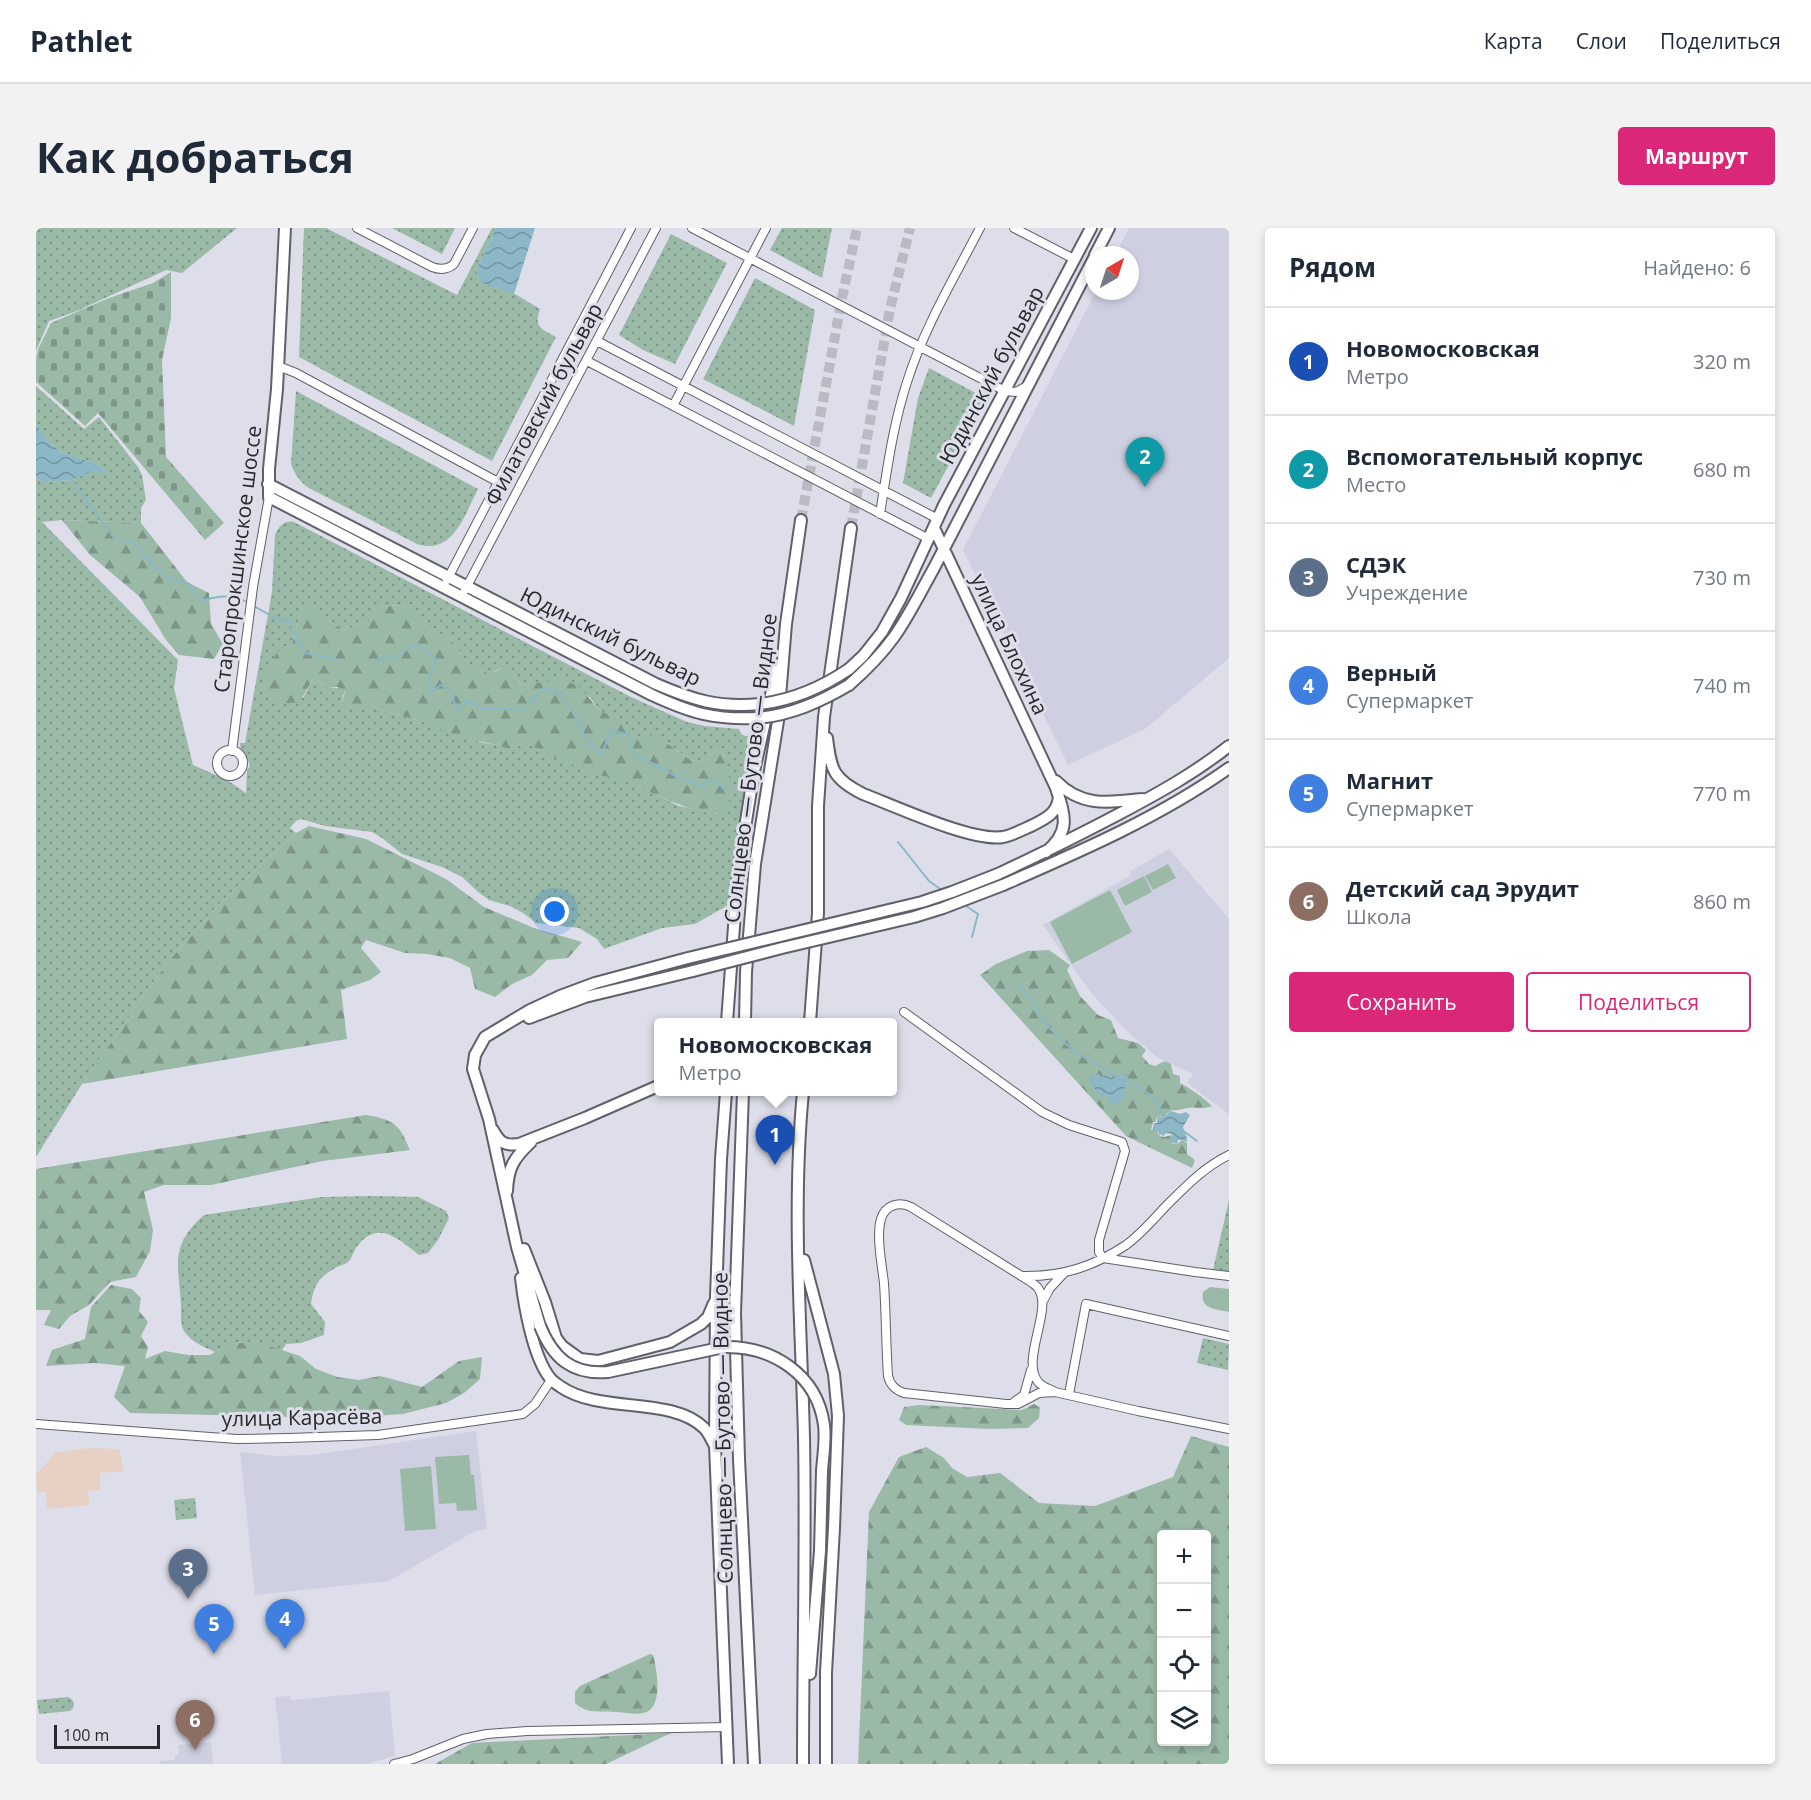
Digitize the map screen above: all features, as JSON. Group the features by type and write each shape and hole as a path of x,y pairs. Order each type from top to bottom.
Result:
{"main road":[{"name":"Старопрокшинское шоссе","path":"268,497 285,228"},
{"name":"Юдинский бульвар","path":"464,592 656,684 709,703 737,706 775,702 801,695 829,682 849,669 863,656 882,632 1091,228"},
{"name":"Юдинский бульвар","path":"1100,246 1109,228"},
{"name":"Юдинский бульвар","path":"268,484 652,695 683,709 734,719 758,718 796,711 813,705 849,685 878,658 895,636 934,568 1085,275"},
{"name":"Юдинский бульвар","path":"268,497 446,582"},
{"name":"Солнцево — Бутово — Видное","path":"745,1018 746,972 755,864 778,721 786,624 801,520"},
{"name":"улица Блохина","path":"936,524 944,549 1052,776 1059,796 1064,813 1064,825 1059,839 1046,852"},
{"path":"810,1018 818,913 819,806 824,717 850,528"},
{"path":"727,1018 740,861 754,771 786,624"},
{"path":"824,717 833,769 838,778 863,794 963,832 983,837 1002,837 1014,833 1049,817 1056,808 1059,796"},
{"path":"803,1761 820,1551 824,1426 812,1390 802,1377 774,1357 758,1350 741,1347 724,1347 594,1373 565,1363 556,1355 546,1341 540,1326 517,1247 490,1125 473,1069 475,1055 485,1037 570,992 656,966 922,902 998,874 1046,852 1148,798 1229,746"},
{"path":"503,1026 579,999 943,908 1003,885 1144,819 1186,796 1229,768"},
{"path":"1052,776 1064,788 1087,800 1107,802 1148,798"},
{"path":"490,1125 502,1143 509,1145 533,1140 654,1088"},
{"path":"726,1096 716,1297 715,1445 728,1764"},
{"name":"Солнцево — Бутово — Видное","path":"743,1096 735,1313 739,1459 754,1764"},
{"path":"803,1096 798,1218 805,1488 803,1761"},
{"path":"506,1203 513,1161 533,1140"},
{"path":"509,1214 545,1302 556,1338 562,1346 580,1359 598,1361 670,1342 701,1324 712,1309 716,1297"},
{"path":"798,1218 806,1272 834,1374 838,1416 826,1673"},
{"path":"517,1247 523,1296 539,1360 551,1380 572,1394 593,1401 674,1412 687,1416 706,1430 715,1445"},
{"path":"820,1551 826,1673 826,1764"}],"street":[{"path":"357,228 432,267 442,269 450,267 457,261 473,228"},
{"name":"Филатовский бульвар","path":"446,582 631,228"},
{"name":"Филатовский бульвар","path":"464,592 656,228"},
{"path":"692,228 1005,391 1016,392 1028,386"},
{"path":"673,406 766,228"},
{"path":"880,513 904,392 929,325 980,228"},
{"path":"1014,228 1074,259"},
{"path":"597,341 884,491 936,524"},
{"path":"587,361 929,539"},
{"path":"278,366 296,373 498,482"},
{"name":"Старопрокшинское шоссе","path":"232,751 253,587 268,497"},
{"path":"904,1012 1042,1112 1069,1125 1122,1142 1125,1151 1099,1240 1102,1258"},
{"path":"1021,1276 1064,1273 1093,1263 1126,1245 1199,1174 1229,1155"},
{"path":"1042,1303 1038,1288 911,1207 905,1204 895,1204 882,1215 880,1239 888,1376 891,1385 898,1391 1006,1404 1018,1404 1039,1393 1055,1392 1229,1429"},
{"path":"1102,1258 1229,1276"},
{"path":"1006,1404 1017,1401 1024,1395 1032,1366 1042,1303 1050,1288 1064,1273"},
{"path":"1069,1394 1086,1304 1229,1336"},
{"path":"1032,1366 1038,1382 1055,1392"},
{"name":"улица Карасёва","path":"36,1424 237,1439 378,1435 523,1414 535,1404 551,1380"},
{"path":"394,1764 413,1759 463,1738 487,1734 527,1731 727,1727"}],"shaded area":[{"path":"1129,228 1229,228 1229,658 1145,729 1068,765 963,550 1091,300 1139,300 1139,246 1120,246"},
{"path":"1169,849 1229,919 1229,1114 1187,1083 1193,1074 1157,1057 1128,1032 1091,993 1043,925 1131,875 1129,872"},
{"path":"476,1431 487,1529 475,1531 389,1581 255,1595 240,1452 275,1456 312,1455"},
{"path":"89,1448 119,1449 124,1471 100,1473 100,1490 88,1491 90,1505 47,1509 46,1492 37,1492 36,1475 55,1453"},
{"path":"389,1691 395,1756 366,1764 282,1764 275,1697 290,1696 291,1700"},
{"path":"211,1742 213,1764 160,1764 159,1761 175,1760 175,1755 179,1755 178,1745"}],"green space":[{"path":"36,228 237,228 182,273 166,270 77,311 49,321 36,351"},
{"path":"304,228 326,228 457,295 492,228 496,228 478,267 477,276 483,283 515,294 540,309 538,324 543,330 556,337 492,461 299,357"},
{"path":"392,228 455,228 442,254"},
{"path":"782,228 832,228 822,278 770,250"},
{"path":"671,234 727,263 675,364 643,350 619,335"},
{"path":"171,272 171,318 162,360 166,457 224,523 205,540 98,413 85,426 36,382 38,349 51,323 109,298 153,283"},
{"path":"755,278 815,310 794,426 703,379"},
{"path":"929,368 985,398 931,498 903,483 918,398"},
{"path":"36,386 84,429 99,417 142,475 146,500 141,508 141,523 62,520 42,522 178,660 174,688 193,765 227,780 246,793 247,770 250,766 241,750 240,743 245,743 272,592 275,535 282,524 294,522 631,697 687,722 739,729 746,736 752,730 760,730 730,904 695,924 662,928 604,949 597,939 579,928 536,923 510,906 489,900 462,877 442,867 402,854 372,832 325,826 301,819 290,828 296,833 221,902 167,963 82,1084 36,1157 36,478 45,482 72,480 93,471 107,473 95,463 61,452 48,441 36,424","holes":["401,605 409,608 430,631 450,638 470,664 489,674 501,668 514,675 522,686 539,683 590,697 599,710 623,722 636,736 667,743 689,759 698,762 707,760 716,749 724,754 730,787 717,814 679,806 624,780 596,774 528,744 508,749 375,708 347,708 341,703 345,690 343,688 328,688 318,681 312,681 303,698 265,679 277,653 292,645 301,613 312,608 343,630 364,624 380,608"]},
{"path":"296,391 478,489 462,521 449,538 440,544 429,546 417,544 303,483 291,464"},
{"path":"62,520 141,523 187,582 209,593 211,624 223,644 214,659 179,655 166,640 140,597 90,555"},
{"path":"401,605 410,608 430,631 450,638 470,664 489,674 502,668 507,669 522,686 557,679 564,680 580,687 599,710 621,720 636,736 650,735 660,738 689,759 698,762 707,760 716,749 724,754 729,776 730,792 727,806 715,813 691,809 623,781 587,771 528,744 508,749 462,738 423,722 375,708 343,708 341,703 345,690 337,687 328,688 318,681 312,681 300,701 292,703 279,700 265,688 265,676 270,665 280,649 292,644 301,613 307,608 312,607 343,630 364,624 380,608"},
{"path":"309,826 366,839 446,879 484,907 534,928 582,942 568,958 547,960 532,975 512,984 495,997 475,989 470,968 450,958 405,953 366,940 361,948 381,972 370,980 341,990 347,1039 82,1084 167,963 221,902 296,833"},
{"path":"1168,864 1176,878 1153,890 1145,876"},
{"path":"1144,876 1152,892 1125,906 1117,890"},
{"path":"1110,890 1132,932 1072,964 1050,922"},
{"path":"1049,950 1070,965 1067,970 1080,996 1098,1015 1111,1020 1118,1038 1138,1043 1146,1050 1142,1056 1149,1064 1155,1066 1165,1061 1171,1064 1173,1074 1180,1076 1180,1083 1197,1093 1212,1106 1172,1110 1153,1122 1151,1130 1157,1130 1159,1136 1172,1135 1172,1144 1177,1144 1182,1140 1187,1143 1187,1154 1195,1160 1192,1168 1126,1136 980,975 996,964 1027,951"},
{"path":"366,1115 390,1121 403,1134 410,1150 323,1161 211,1185 164,1185 144,1192 153,1230 150,1251 136,1277 110,1282 89,1305 70,1316 59,1329 44,1325 51,1310 36,1310 36,1169"},
{"path":"322,1197 418,1197 446,1211 449,1218 438,1240 428,1253 419,1255 389,1235 374,1233 359,1244 348,1262 322,1278 316,1286 311,1304 325,1322 324,1335 301,1343 286,1344 282,1350 264,1344 241,1342 215,1352 194,1341 184,1331 181,1321 179,1255 186,1236 204,1215"},
{"path":"1229,1200 1229,1272 1213,1270"},
{"path":"111,1285 132,1289 141,1298 139,1311 148,1322 141,1336 148,1347 145,1359 165,1351 188,1355 210,1355 229,1344 255,1341 300,1356 316,1369 337,1377 359,1380 380,1376 422,1387 459,1361 482,1357 480,1379 464,1393 446,1403 403,1414 343,1418 130,1413 114,1397 125,1366 95,1363 46,1366 52,1350 85,1339 91,1307"},
{"path":"1210,1287 1229,1289 1229,1312 1206,1305 1203,1292"},
{"path":"1203,1338 1229,1344 1228,1370 1197,1363"},
{"path":"1034,1404 1040,1407 1039,1418 1028,1428 990,1429 906,1425 899,1420 904,1407 919,1405 1022,1410"},
{"path":"1191,1436 1229,1447 1229,1764 858,1764 869,1512 899,1457 926,1447 967,1477 1000,1473 1039,1503 1095,1506 1173,1477"},
{"path":"469,1455 471,1475 474,1475 477,1510 457,1511 456,1503 439,1504 435,1457"},
{"path":"431,1466 436,1529 405,1531 400,1469"},
{"path":"195,1498 197,1518 176,1520 174,1500"},
{"path":"650,1654 653,1655 655,1661 657,1688 654,1705 650,1710 636,1714 594,1711 584,1709 575,1703 575,1692 580,1686"},
{"path":"68,1697 74,1704 70,1711 39,1714 37,1700"},
{"path":"671,1733 606,1764 435,1764 472,1743"}],"water":[{"path":"496,228 535,228 514,294 483,283 477,276 478,267"},
{"path":"36,424 48,441 61,452 95,463 108,474 93,471 72,480 45,482 36,478"},
{"path":"1123,1073 1129,1076 1126,1080 1127,1086 1123,1090 1125,1095 1114,1106 1110,1103 1108,1095 1099,1094 1094,1086 1090,1085 1089,1078 1092,1076 1099,1074 1101,1077 1107,1075 1111,1078 1116,1075 1121,1078"},
{"path":"1171,1111 1180,1114 1186,1112 1190,1115 1183,1127 1187,1142 1178,1140 1177,1144 1172,1143 1172,1134 1166,1133 1159,1136 1157,1130 1152,1131 1157,1118"}],"waterway":[{"path":"71,479 114,538 133,543 164,576 186,582 202,601 226,596 249,603"},
{"path":"254,606 275,618 290,623 305,653 336,659"},
{"path":"377,660 395,657 417,644 436,659 430,676 429,693 441,685 452,692 456,711 467,701 483,708 523,710 543,688 561,693 590,746 602,754 611,730 629,735 634,754 680,778 701,785 713,779 725,790"},
{"path":"898,842 929,881 943,891"},
{"path":"963,904 978,914 972,937"},
{"path":"1018,985 1029,996 1042,1020 1066,1044 1118,1077"},
{"path":"1126,1081 1151,1096 1164,1116"},
{"path":"1182,1130 1197,1141"}],"tunnel":[{"path":"801,520 857,228"},
{"path":"851,528 890,309 910,228"}],"place":[{"name":"Вспомогательный корпус","path":"1145,487"},
{"name":"Новомосковская","path":"775,1165"},
{"name":"СДЭК","path":"188,1599"},
{"name":"Верный","path":"285,1649"},
{"name":"Магнит","path":"214,1654"},
{"name":"Детский сад Эрудит","path":"195,1750"}]}
